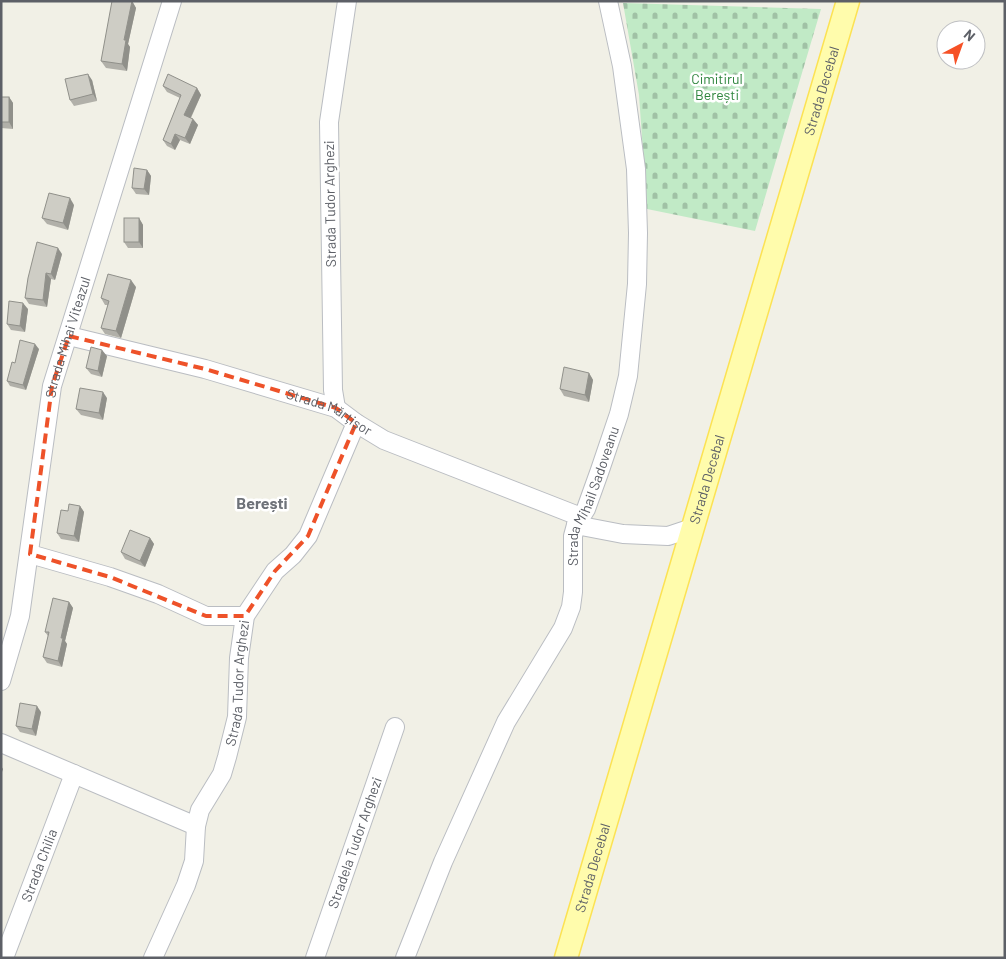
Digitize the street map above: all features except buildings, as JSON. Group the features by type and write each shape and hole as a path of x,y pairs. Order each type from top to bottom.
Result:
{"main road":[{"name":"Strada Decebal","path":"566,958 848,1"}],"street":[{"name":"Strada Mihai Viteazul","path":"1,681 20,616 52,386 172,1"},
{"name":"Strada Tudor Arghezi","path":"336,408 333,390 329,122 347,1"},
{"name":"Strada Mihail Sadoveanu","path":"405,958 443,862 506,722 563,628 571,607 573,592 572,549 578,521 589,501 620,414 628,376 637,284 638,233 636,169 622,66 608,1"},
{"name":"Strada Mărțișor","path":"69,336 205,369 336,408 384,440 578,521 623,534 668,536 692,528"},
{"name":"Strada Tudor Arghezi","path":"152,958 186,884 194,861 196,826 200,810 222,774 236,717 239,658 245,616 275,571 308,536 356,423"},
{"path":"30,554 110,576 158,594 206,616 245,616"},
{"name":"Stradela Tudor Arghezi","path":"315,958 395,727"},
{"path":"1,743 196,826"},
{"name":"Strada Chilia","path":"4,958 74,774"}],"highlighted area":[{"path":"69,336 205,369 336,408 356,423 308,536 275,571 245,616 206,616 110,577 30,554 52,386"}],"green space":[{"name":"Cimitirul Berești","path":"623,3 821,9 755,231 647,209 639,95"}],"district":[{"name":"Berești","path":"262,503"}]}
